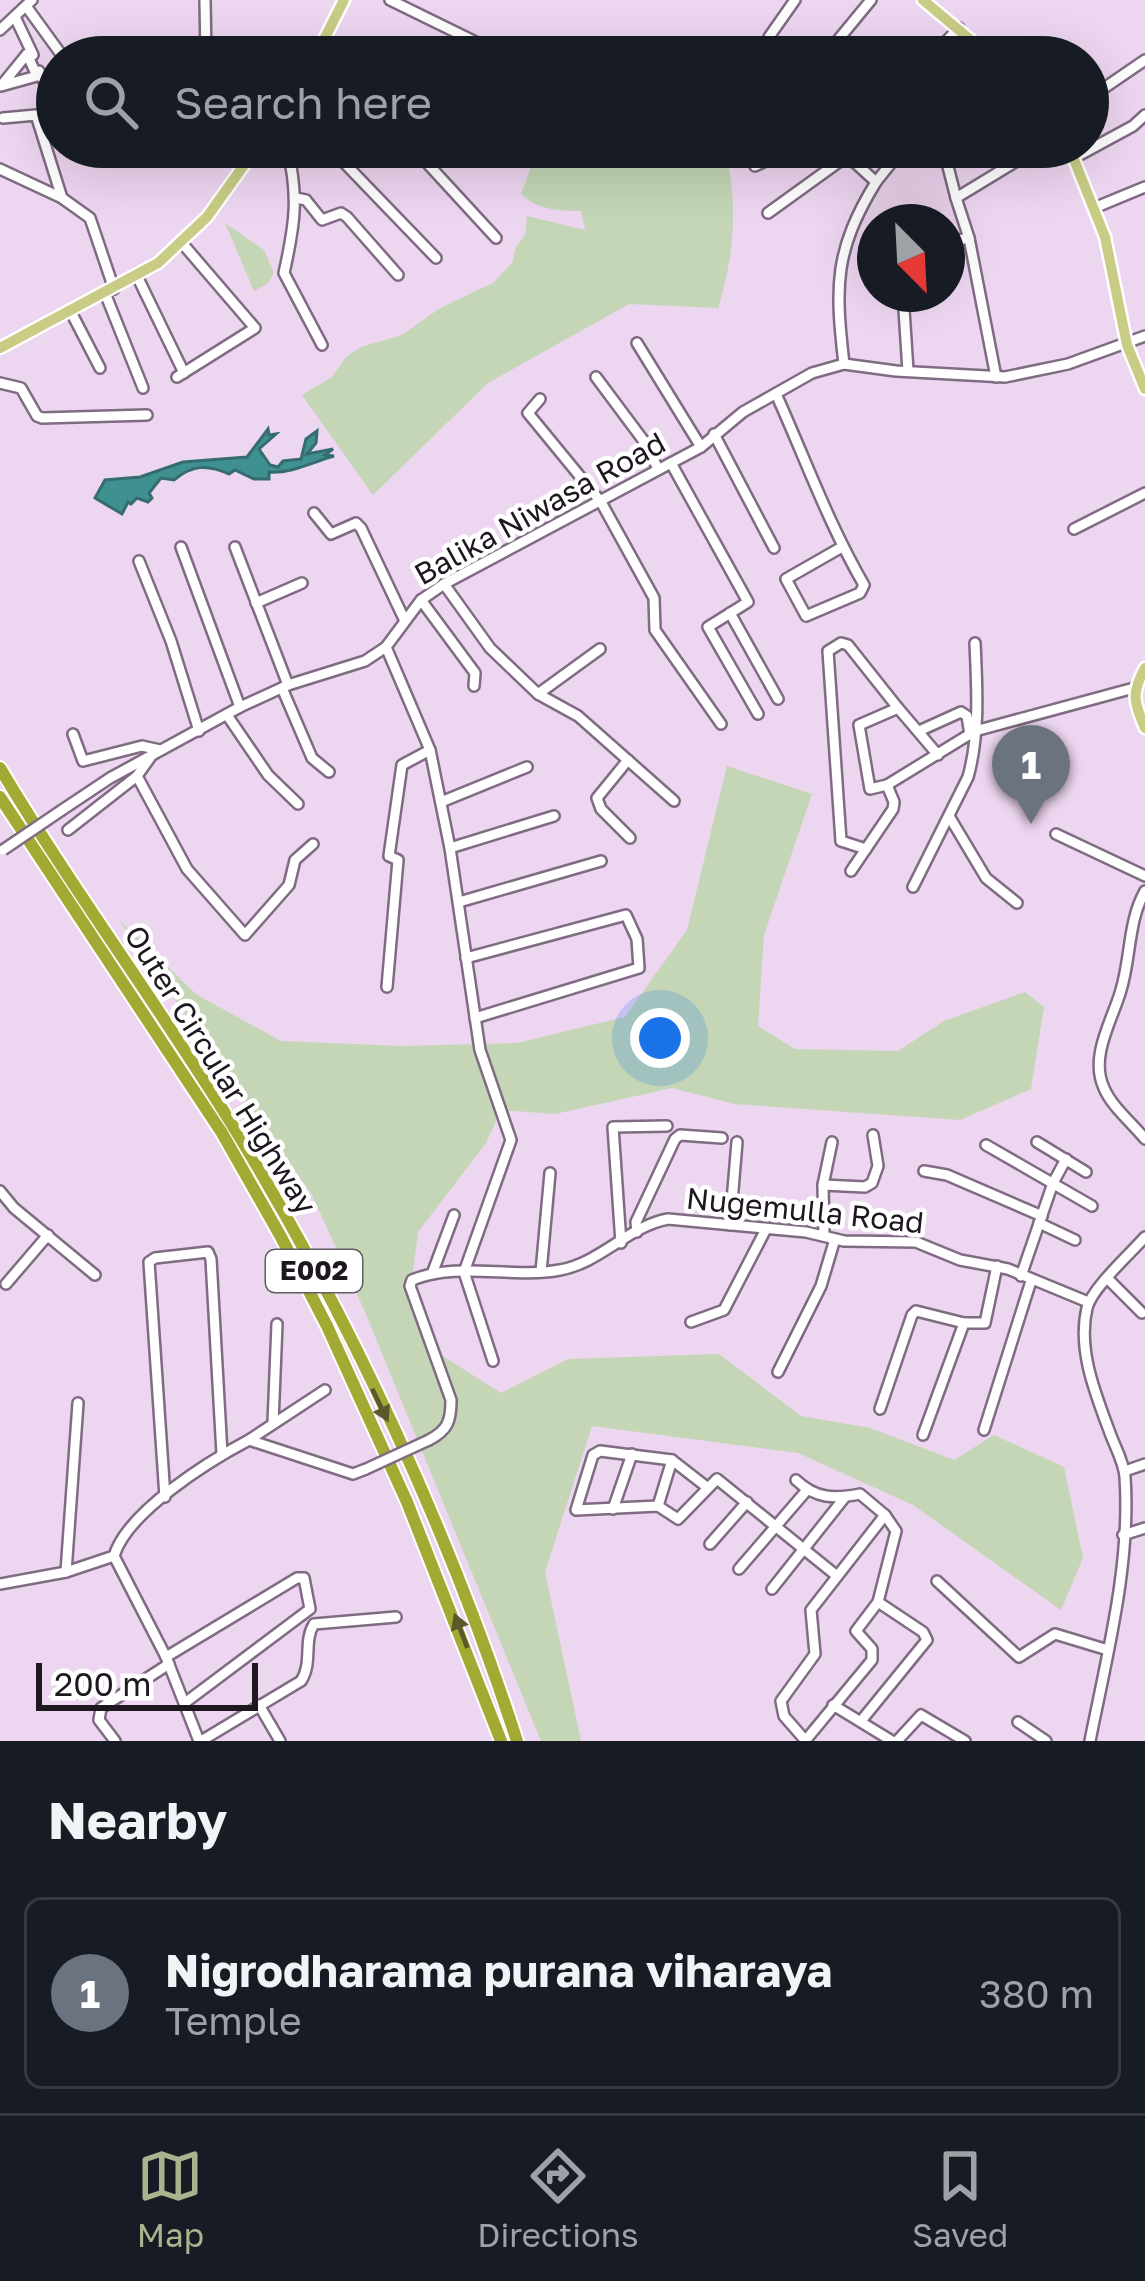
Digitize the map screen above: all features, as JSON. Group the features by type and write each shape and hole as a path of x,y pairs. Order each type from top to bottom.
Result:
{"highway":[{"name":"Outer Circular Highway","path":"0,768 276,1198 428,1507 517,1741"},
{"name":"Outer Circular Highway","path":"0,797 222,1133 280,1237 327,1326 407,1502 501,1741"}],"main road":[{"path":"326,36 344,0"},
{"path":"922,0 968,36"},
{"path":"0,349 137,277 182,243 242,168"},
{"path":"1077,168 1105,237 1127,345 1145,388"},
{"path":"1145,668 1133,700 1145,728"}],"street":[{"path":"205,0 206,36"},
{"path":"390,0 464,36"},
{"path":"770,36 795,0"},
{"path":"841,36 871,0"},
{"path":"0,30 28,2 50,36"},
{"path":"15,17 36,67"},
{"path":"951,36 959,28"},
{"path":"1109,84 1145,59"},
{"path":"3,118 36,116"},
{"path":"1109,136 1145,116"},
{"path":"53,168 62,198"},
{"path":"291,168 296,218 284,273 322,345"},
{"path":"349,168 436,258"},
{"path":"432,168 496,238"},
{"path":"768,213 822,168"},
{"path":"861,168 876,182"},
{"path":"844,364 837,275 858,211 887,168"},
{"path":"948,168 969,238 996,376"},
{"path":"956,197 1005,168"},
{"path":"0,169 62,198 90,218 143,388"},
{"path":"1094,208 1145,187"},
{"path":"296,199 306,200 322,220 341,213 347,217 398,275"},
{"path":"965,239 969,238"},
{"path":"137,277 180,375 255,328 182,243"},
{"path":"71,312 100,368"},
{"path":"904,312 908,371"},
{"name":"Balika Niwasa Road","path":"1,850 156,752 240,707 365,661 386,647 421,600 444,584 701,447 742,412 812,374 844,364 996,376 1069,364 1145,336"},
{"path":"638,343 701,447"},
{"path":"596,377 646,444 658,469"},
{"path":"0,383 21,388 42,418 147,415"},
{"path":"776,394 864,589 806,616 786,578 842,547"},
{"path":"540,399 528,412 601,502 654,598 655,631 721,724"},
{"path":"714,434 774,548"},
{"path":"671,463 748,602 708,627 758,714"},
{"path":"1074,529 1145,493"},
{"path":"314,513 332,534 356,524 361,528 405,621"},
{"path":"181,547 240,707"},
{"path":"235,547 312,758 329,772"},
{"path":"139,562 171,641 199,731"},
{"path":"256,603 302,583"},
{"path":"444,584 490,647 538,694 578,716 674,801"},
{"path":"421,600 475,674 473,686"},
{"path":"730,613 778,699"},
{"path":"866,849 842,841 828,651 841,643 848,645 938,755"},
{"path":"913,887 968,777 975,643"},
{"path":"386,647 430,750 480,1049 511,1140 464,1271 493,1361"},
{"path":"538,694 600,649"},
{"path":"898,708 859,725 870,789 886,785 973,733 1134,688"},
{"path":"919,731 961,712 973,733"},
{"path":"227,715 268,775 298,804"},
{"path":"68,830 136,776 156,752 142,746 83,761 73,734"},
{"path":"387,987 398,860 388,856 402,765 430,750"},
{"path":"628,760 596,797 601,809 630,838"},
{"path":"442,802 526,767"},
{"path":"136,776 188,869 245,935 289,885 295,860 314,844"},
{"path":"851,872 892,809 894,802 886,785"},
{"path":"450,848 554,816"},
{"path":"949,816 986,878 1018,903"},
{"path":"1055,833 1145,876"},
{"path":"459,902 601,861"},
{"path":"1145,891 1136,907 1100,1069 1103,1088 1145,1139"},
{"path":"466,958 626,915 637,939 640,968 475,1018"},
{"path":"621,1243 614,1127 667,1126"},
{"path":"823,1185 865,1187 872,1183 878,1166 873,1135"},
{"path":"637,1232 637,1222 676,1138 722,1138"},
{"path":"730,1225 737,1142"},
{"path":"778,1372 821,1286 830,1238 823,1185 832,1142"},
{"path":"1037,1142 1087,1172"},
{"path":"986,1145 1092,1206"},
{"path":"984,1430 1041,1220 1066,1160"},
{"path":"924,1171 947,1175 1075,1240"},
{"path":"541,1271 550,1173"},
{"path":"0,1191 95,1275"},
{"path":"249,1440 352,1474 444,1432 451,1419 451,1400 410,1286 412,1280 432,1274 454,1215"},
{"name":"Nugemulla Road","path":"432,1274 562,1270 621,1243 653,1222 668,1219 830,1238 916,1242 960,1260 997,1266 1088,1302"},
{"path":"691,1322 724,1310 766,1228"},
{"path":"6,1284 48,1235"},
{"path":"1090,1741 1124,1535 1125,1471 1098,1401 1084,1346 1088,1302 1145,1237"},
{"path":"165,1498 149,1262 155,1258 208,1252 211,1259 222,1454"},
{"path":"880,1409 916,1310 964,1323 985,1323 997,1266"},
{"path":"1108,1280 1142,1313"},
{"path":"923,1435 964,1323"},
{"path":"273,1423 277,1324"},
{"path":"0,1584 66,1572 114,1556 127,1528 165,1498 222,1454 325,1390"},
{"path":"66,1572 78,1403"},
{"path":"708,1488 672,1460 600,1451 593,1455 576,1510 658,1507 678,1520 721,1480 837,1576"},
{"path":"613,1509 632,1454"},
{"path":"658,1507 672,1460"},
{"path":"1125,1471 1145,1464"},
{"path":"796,1480 807,1490 834,1498 860,1494 885,1515 896,1531 878,1602 856,1631 872,1649 872,1660 805,1741 784,1716 782,1701 814,1654 811,1610 885,1515"},
{"path":"739,1569 807,1490"},
{"path":"772,1589 845,1497"},
{"path":"710,1544 747,1502"},
{"path":"1124,1535 1145,1528"},
{"path":"114,1556 167,1660 199,1738"},
{"path":"115,1741 99,1720 101,1708 167,1660 304,1578 310,1609 186,1702"},
{"path":"937,1581 1019,1658 1055,1634 1108,1650"},
{"path":"861,1721 927,1640 923,1631 878,1602"},
{"path":"187,1741 260,1705 305,1676 314,1624 395,1617"},
{"path":"260,1705 280,1741"},
{"path":"833,1705 895,1741 921,1715 965,1741"},
{"path":"1018,1722 1046,1741"}],"shaded area":[{"path":"530,168 729,168 733,228 718,308 629,304 488,383 373,495 302,395 332,377 346,357 361,347 402,335 440,308 493,283 512,263 525,235 527,216 585,230 581,211 542,206 521,194"},
{"path":"225,223 264,250 274,273 267,284 254,291"},
{"path":"268,429 269,435 276,434 259,449 270,465 301,459 306,439 317,431 316,443 307,454 333,449 325,455 334,456 269,472 269,479 207,468 187,471 174,480 161,478 148,502 137,498 128,502 122,514 95,498 105,480 140,477 183,462 247,457"},
{"path":"727,766 812,794 764,935 758,1026 795,1049 898,1051 944,1021 1025,992 1044,1007 1031,1089 960,1120 735,1104 672,1088 555,1114 501,1110 486,1143 418,1232 412,1280 430,1348 501,1393 568,1359 719,1354 801,1416 870,1428 954,1460 994,1435 1064,1467 1083,1558 1061,1610 913,1505 798,1453 592,1426 545,1572 581,1741 541,1741 365,1312 312,1195 119,920 197,995 281,1041 403,1046 517,1043 625,1017 687,930"}],"place":[{"name":"Nigrodharama purana viharaya","path":"1031,824"}]}
